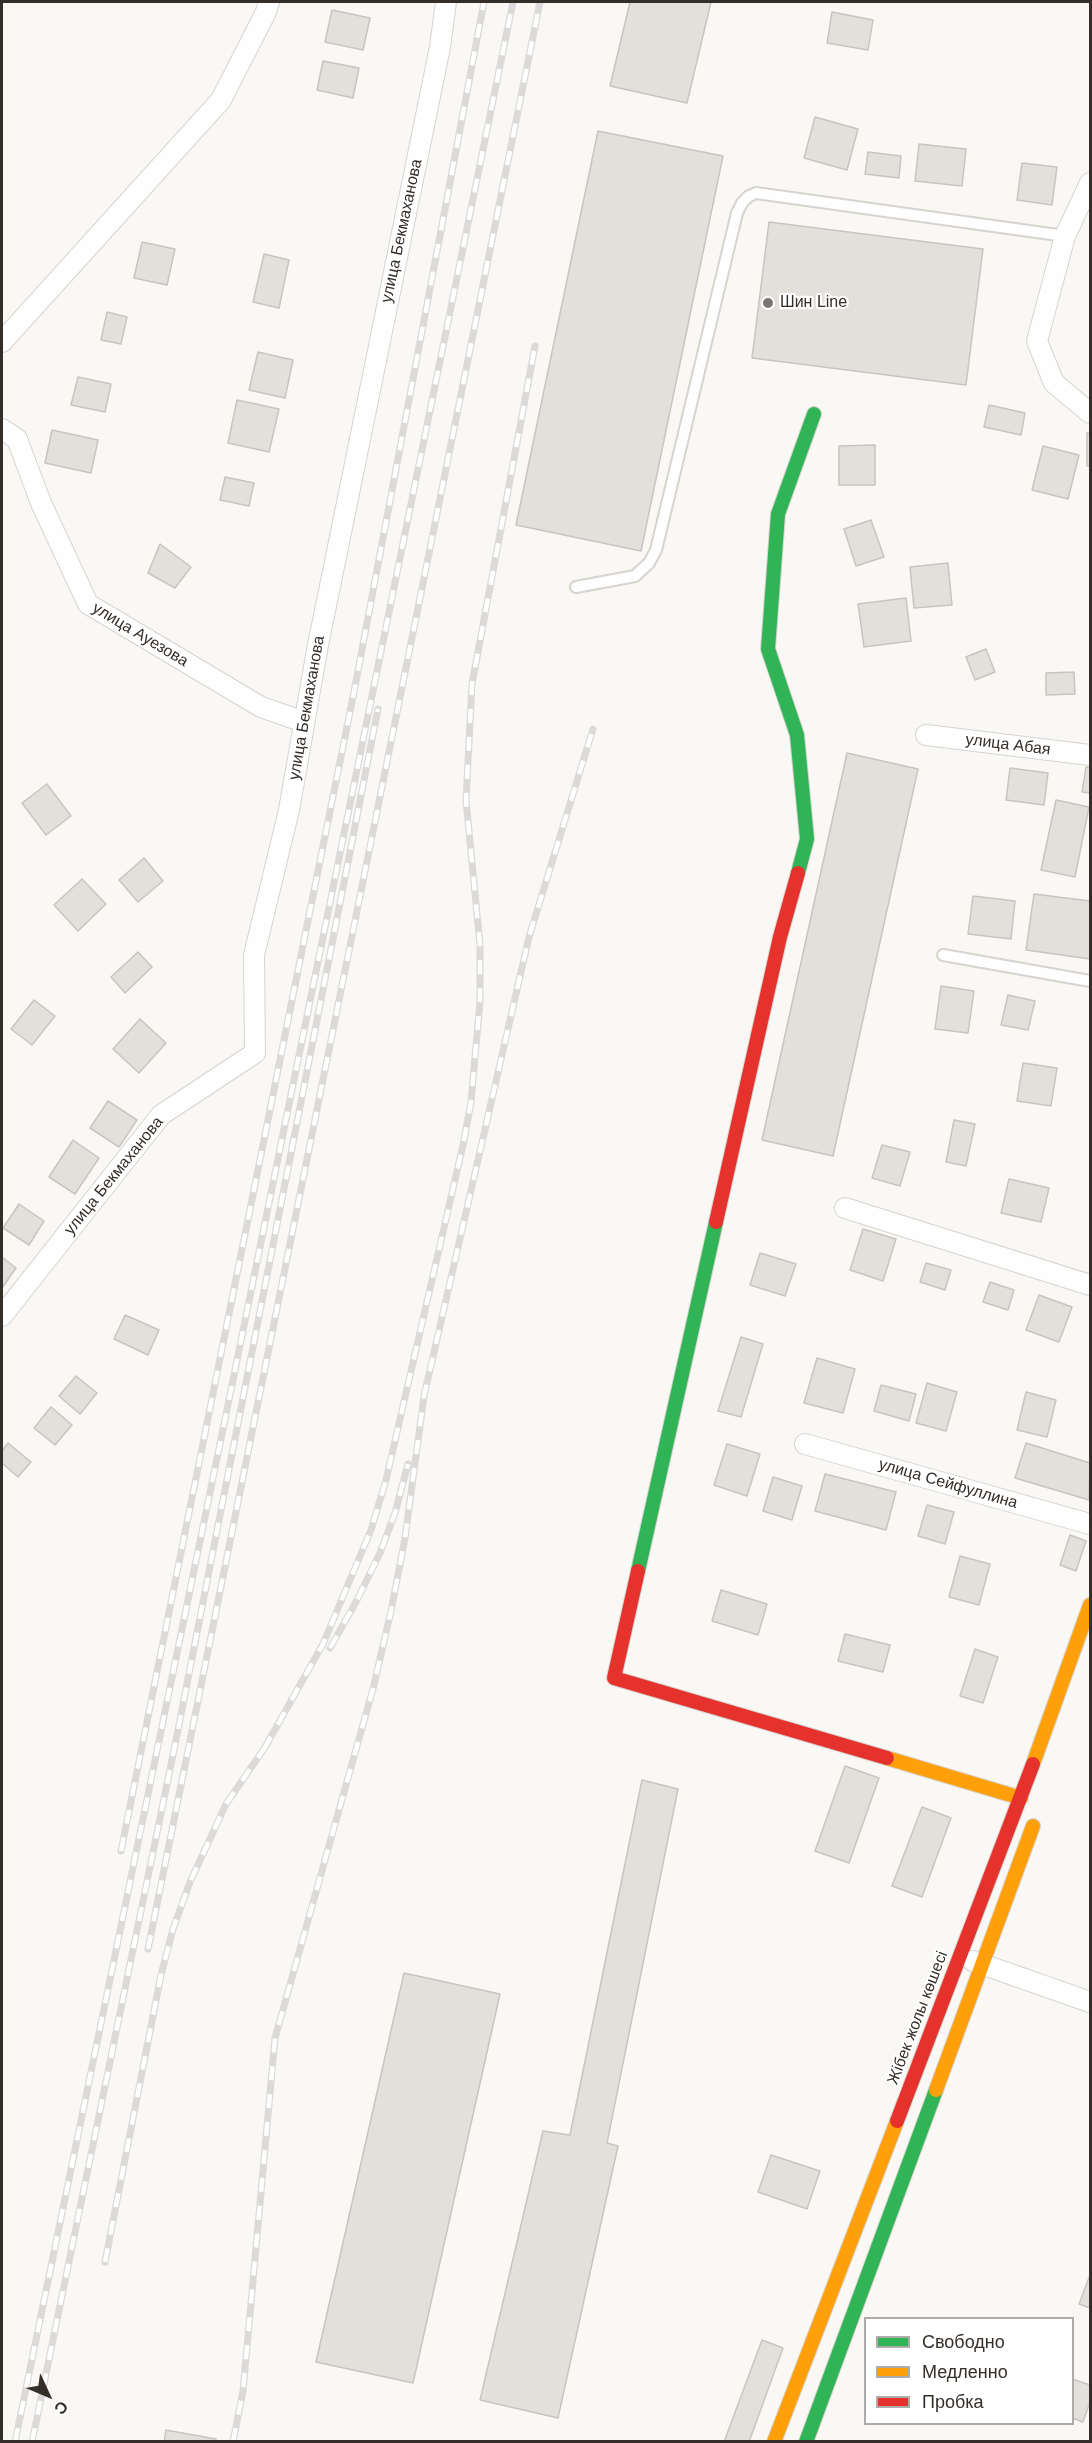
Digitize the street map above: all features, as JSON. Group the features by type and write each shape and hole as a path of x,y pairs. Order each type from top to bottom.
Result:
{"street":[{"path":"2,342 221,100 269,2"},
{"name":"улица Бекмаханова","path":"2,1316 161,1115 255,1053 254,955 289,810 318,645 440,47 447,2"},
{"path":"1090,183 1065,236 1037,341 1054,383 1090,413"},
{"path":"814,414 778,514 768,649 797,735 807,839 780,937 614,1678 1021,1797"},
{"name":"улица Ауезова","path":"2,429 17,439 41,503 88,604 261,707 304,722"},
{"name":"улица Абая","path":"926,735 1090,755"},
{"path":"845,1208 1090,1285"},
{"name":"улица Сейфуллина","path":"805,1444 1090,1524"},
{"name":"Жібек жолы көшесі","path":"774,2442 1021,1797 1090,1605"},
{"path":"806,2442 1038,1812"},
{"path":"960,1957 1090,2002"}],"lane":[{"path":"576,587 635,576 649,563 656,550 737,213 749,196 756,193 1065,236"},
{"path":"943,955 1090,981"}],"building":[{"path":"630,2 711,2 687,103 610,86"},
{"path":"332,10 370,18 363,50 325,42"},
{"path":"832,12 873,20 868,50 827,43"},
{"path":"323,61 359,68 353,98 317,90"},
{"path":"815,117 858,129 847,170 804,158"},
{"path":"598,131 723,156 641,551 516,525"},
{"path":"919,144 966,149 962,186 915,181"},
{"path":"868,152 901,156 899,178 865,174"},
{"path":"1022,163 1057,167 1052,205 1017,200"},
{"path":"769,222 983,249 966,385 752,358"},
{"path":"142,242 175,249 167,285 134,278"},
{"path":"264,254 289,260 279,308 253,302"},
{"path":"107,312 127,317 121,344 101,340"},
{"path":"258,352 293,360 285,398 249,390"},
{"path":"78,377 111,384 105,412 71,405"},
{"path":"237,400 279,409 269,452 228,443"},
{"path":"989,405 1025,413 1021,435 984,427"},
{"path":"52,430 98,440 91,473 45,463"},
{"path":"1087,433 1090,433 1090,466 1087,466"},
{"path":"875,445 875,485 839,485 839,446"},
{"path":"1043,446 1079,455 1068,499 1032,490"},
{"path":"225,477 254,483 249,506 220,500"},
{"path":"871,520 884,557 856,566 844,529"},
{"path":"160,544 191,567 175,588 148,573"},
{"path":"948,563 952,605 914,608 910,567"},
{"path":"906,598 911,641 864,647 858,604"},
{"path":"986,649 995,672 975,680 966,657"},
{"path":"1074,672 1075,694 1046,695 1046,673"},
{"path":"847,753 918,769 833,1156 762,1140"},
{"path":"1086,767 1090,768 1090,793 1082,792"},
{"path":"1010,768 1048,773 1044,805 1006,800"},
{"path":"47,784 71,816 46,835 22,803"},
{"path":"1056,800 1089,807 1075,877 1041,870"},
{"path":"144,858 163,881 138,902 119,880"},
{"path":"82,879 106,904 78,931 54,905"},
{"path":"1034,894 1090,901 1090,959 1026,950"},
{"path":"973,896 1015,901 1011,939 968,934"},
{"path":"138,952 152,967 125,993 111,977"},
{"path":"941,986 974,991 968,1033 935,1029"},
{"path":"1008,995 1035,1001 1028,1030 1001,1025"},
{"path":"34,1000 55,1016 32,1045 11,1029"},
{"path":"140,1019 166,1043 139,1073 113,1049"},
{"path":"1023,1063 1057,1068 1051,1106 1017,1101"},
{"path":"108,1101 137,1120 119,1147 90,1128"},
{"path":"954,1120 975,1124 966,1166 946,1162"},
{"path":"73,1140 99,1158 75,1194 49,1177"},
{"path":"882,1145 910,1152 900,1186 872,1178"},
{"path":"1009,1179 1049,1188 1041,1222 1001,1213"},
{"path":"19,1204 44,1221 29,1245 3,1228"},
{"path":"863,1229 896,1239 883,1281 850,1270"},
{"path":"760,1253 796,1264 785,1296 750,1285"},
{"path":"2,1257 16,1268 2,1288"},
{"path":"926,1263 951,1270 945,1290 920,1282"},
{"path":"990,1282 1014,1290 1008,1310 983,1302"},
{"path":"1039,1295 1072,1307 1059,1342 1026,1330"},
{"path":"125,1315 159,1330 148,1355 114,1339"},
{"path":"741,1337 763,1344 741,1417 718,1411"},
{"path":"817,1358 855,1369 843,1413 804,1403"},
{"path":"76,1376 97,1393 80,1414 59,1396"},
{"path":"927,1383 957,1392 946,1431 916,1423"},
{"path":"881,1385 916,1394 909,1421 874,1411"},
{"path":"1026,1392 1056,1400 1047,1437 1017,1430"},
{"path":"51,1407 72,1425 55,1445 34,1428"},
{"path":"8,1443 31,1462 18,1477 2,1463 2,1451"},
{"path":"1026,1443 1090,1463 1089,1500 1015,1478"},
{"path":"727,1444 760,1454 747,1496 714,1485"},
{"path":"825,1474 896,1492 886,1530 815,1511"},
{"path":"773,1477 802,1486 792,1520 763,1511"},
{"path":"927,1505 954,1512 945,1544 918,1536"},
{"path":"1070,1535 1086,1541 1076,1571 1060,1565"},
{"path":"960,1556 990,1564 979,1605 949,1597"},
{"path":"721,1590 767,1604 758,1635 712,1621"},
{"path":"845,1634 890,1645 883,1672 838,1661"},
{"path":"975,1649 998,1657 983,1703 960,1696"},
{"path":"845,1766 879,1778 849,1863 815,1851"},
{"path":"642,1780 678,1789 607,2143 618,2146 558,2418 480,2400 543,2131 570,2135"},
{"path":"922,1807 951,1818 922,1897 892,1886"},
{"path":"404,1973 500,1994 413,2383 316,2362"},
{"path":"771,2155 820,2171 807,2209 758,2192"},
{"path":"1090,2275 1090,2308 1079,2304"},
{"path":"762,2340 783,2348 749,2442 724,2442"},
{"path":"1074,2380 1090,2385 1090,2402 1083,2422 1074,2419"},
{"path":"166,2430 216,2439 216,2442 164,2442"}],"railway":[{"path":"121,1851 354,692 484,2"},
{"path":"15,2442 513,2"},
{"path":"148,1949 540,2"},
{"path":"264,1749 323,1644 371,1530 386,1480 463,1145 471,1102 480,1001 480,945 466,800 472,684 535,346"},
{"path":"32,2442 175,1745 378,709"},
{"path":"233,2442 243,2391 275,2038 373,1689 391,1611 405,1538 424,1396 529,937 593,729"},
{"path":"330,1648 380,1553 395,1513 408,1464"},
{"path":"105,2262 161,1975 173,1929 190,1882 226,1804 268,1743"}],"traffic: fast":[{"path":"798,873 807,839 797,735 768,649 778,514 814,414"},
{"path":"638,1571 716,1222"},
{"path":"806,2442 936,2090"}],"traffic: slow":[{"path":"1033,1764 1090,1605"},
{"path":"887,1758 1021,1798"},
{"path":"936,2090 1033,1826"},
{"path":"774,2442 897,2121"}],"traffic: jam":[{"path":"716,1222 780,937 798,873"},
{"path":"638,1571 614,1678 887,1758"},
{"path":"897,2121 1033,1764"}],"place":[{"name":"Шин Line","path":"768,303"}]}
